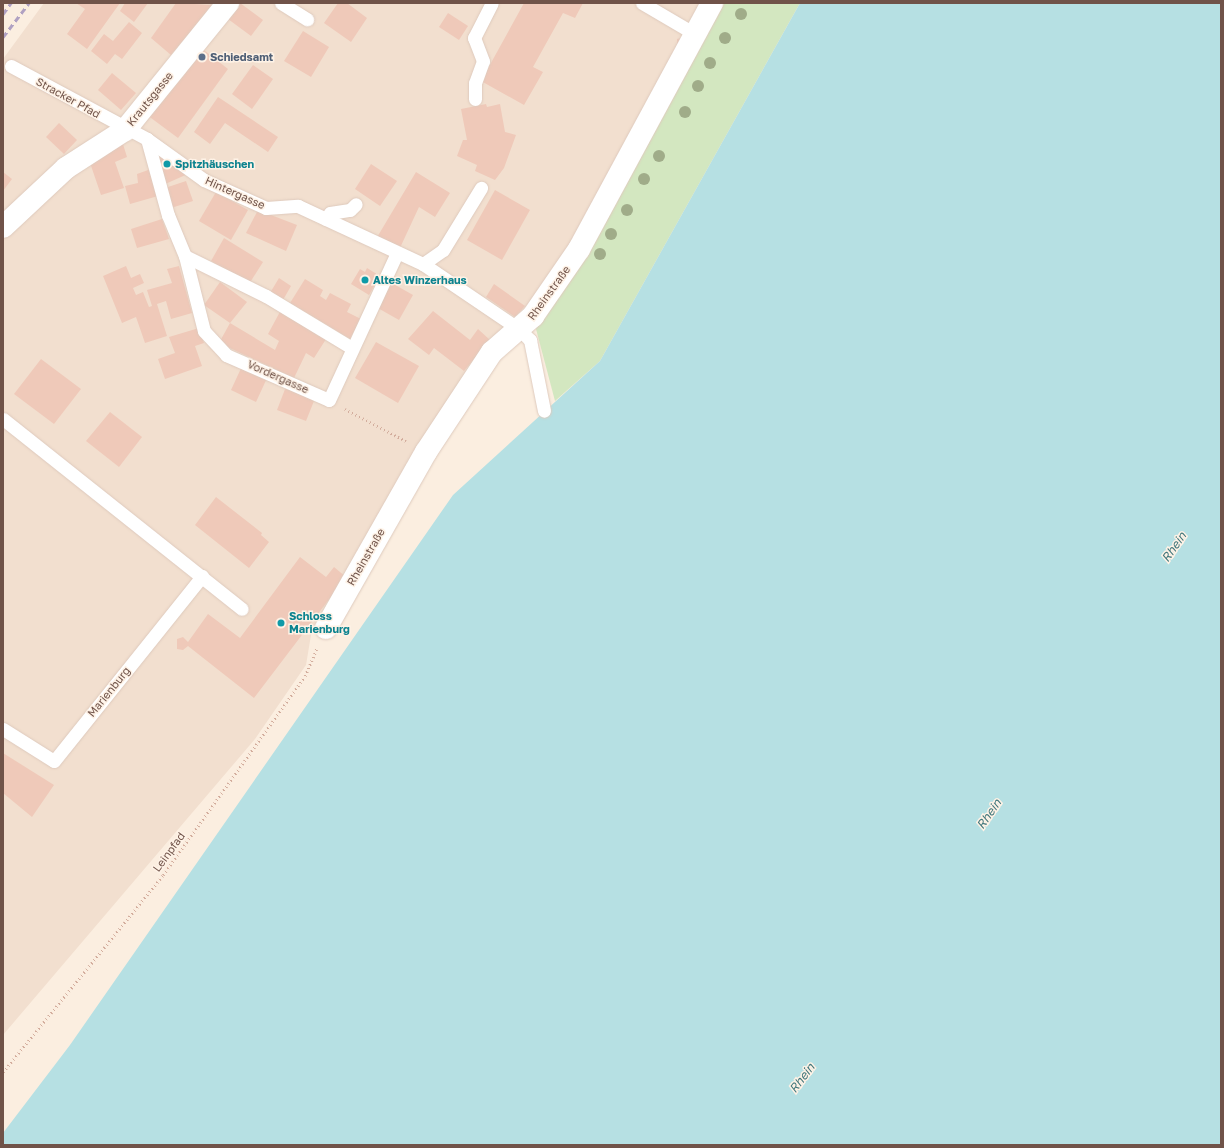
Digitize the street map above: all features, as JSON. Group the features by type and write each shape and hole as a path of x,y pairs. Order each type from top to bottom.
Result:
{"street":[{"name":"Krautsgasse","path":"3,227 66,168 125,130 228,3"},
{"name":"Rheinstraße","path":"326,628 426,452 492,352 519,329 546,300 579,249 712,3"}],"lane":[{"path":"281,3 307,19"},
{"path":"475,99 475,83 483,61 474,38 492,3"},
{"path":"642,3 695,34"},
{"name":"Stracker Pfad","path":"11,66 125,130"},
{"path":"125,130 147,139"},
{"name":"Hintergasse","path":"147,139 204,180 266,208 298,206 396,254 423,264 519,329 530,340 544,411"},
{"name":"Vordergasse","path":"147,139 168,215 185,256 202,324 214,344 226,355 329,400"},
{"path":"423,264 443,250 480,188"},
{"path":"326,219 330,213 350,210 356,204"},
{"path":"329,400 396,254"},
{"path":"185,256 266,296 352,348"},
{"path":"3,419 242,609"},
{"name":"Marienburg","path":"3,729 54,761 202,576"}],"path":[{"path":"329,400 426,452"},
{"name":"Leinpfad","path":"3,1072 163,875 305,676 326,628"}],"shaded area":[{"path":"44,3 721,3 536,329 502,332 461,382 311,635 306,665 255,739 3,1035 3,59"}],"green space":[{"path":"721,3 800,3 600,361 555,401 536,329"}],"water":[{"name":"Rhein","path":"800,3 1221,3 1221,1145 3,1145 3,1133 70,1045 453,495 600,361"}],"building":[{"path":"76,3 120,3 87,49 67,34 85,9"},
{"path":"125,3 148,3 134,22 120,11"},
{"path":"176,3 213,5 171,55 151,38"},
{"path":"240,3 263,20 251,36 228,19"},
{"path":"338,3 347,3 367,18 351,42 324,23"},
{"path":"524,3 583,3 575,18 563,13 533,67 543,72 524,105 481,81"},
{"path":"448,13 468,26 459,40 439,27"},
{"path":"129,22 142,33 122,59 115,54 107,64 91,51 104,34 113,41"},
{"path":"303,31 329,47 311,77 284,61"},
{"path":"681,38 677,45 677,39"},
{"path":"200,47 228,69 178,138 147,115"},
{"path":"253,65 273,79 252,109 232,94"},
{"path":"112,73 136,93 121,110 98,90"},
{"path":"218,97 278,137 268,152 225,123 210,144 194,132"},
{"path":"486,104 487,107 500,104 505,132 516,135 504,168 495,180 475,171 477,165 457,156 463,140 467,140 461,109"},
{"path":"59,123 77,140 64,154 46,137"},
{"path":"122,141 127,157 115,162 124,188 101,195 88,157"},
{"name":"Spitzhäuschen","path":"161,152 190,173 163,185 155,155"},
{"path":"371,164 397,181 380,206 355,189"},
{"path":"151,169 158,196 130,204 125,186 138,183 137,174"},
{"path":"3,172 12,179 3,191"},
{"path":"416,172 450,193 435,217 419,207 399,250 376,239"},
{"path":"186,181 193,201 171,208 165,188"},
{"path":"495,190 530,210 502,260 467,240"},
{"path":"216,192 248,210 231,240 199,221"},
{"path":"258,210 297,225 286,251 246,233"},
{"path":"162,219 169,239 137,248 131,229"},
{"path":"224,238 263,262 249,284 211,261"},
{"path":"126,266 131,278 140,274 144,283 133,288 136,295 143,292 149,307 152,306 147,290 172,283 167,269 179,266 192,313 171,319 166,301 157,304 167,336 145,343 136,317 122,323 103,276"},
{"name":"Altes Winzerhaus","path":"367,268 380,276 369,295 351,284 360,269 365,272"},
{"path":"279,278 291,286 283,300 270,293"},
{"path":"305,279 323,290 320,296 326,300 330,293 351,304 347,312 361,319 350,339 290,303"},
{"path":"220,282 247,302 230,323 204,305"},
{"path":"390,282 413,295 399,320 376,307"},
{"path":"494,284 525,306 515,317 486,297"},
{"path":"282,308 328,336 314,358 306,353 294,378 219,343 230,323 275,350 279,341 268,334"},
{"path":"433,311 470,340 478,329 490,340 464,371 434,348 429,355 408,339"},
{"path":"199,328 204,343 195,346 202,366 165,379 158,359 175,353 169,337"},
{"path":"376,342 419,366 398,403 355,378"},
{"path":"41,359 81,389 54,424 14,394"},
{"path":"243,364 268,376 256,402 231,390"},
{"path":"287,384 316,396 306,421 277,410"},
{"path":"110,412 142,437 119,467 86,441"},
{"path":"216,497 262,533 261,535 269,542 249,568 195,525"},
{"name":"Schloss Marienburg","path":"300,557 326,577 334,567 346,577 254,698 188,646 183,650 177,649 177,639 183,637 188,642 208,614 240,638"},
{"path":"3,753 54,785 32,817 3,793"}],"railway":[{"path":"3,14 11,3"},
{"path":"3,37 29,3"}],"place":[{"name":"Schiedsamt","path":"202,57"},
{"name":"Spitzhäuschen","path":"167,164"},
{"name":"Altes Winzerhaus","path":"365,280"},
{"name":"Schloss Marienburg","path":"281,623"}]}
